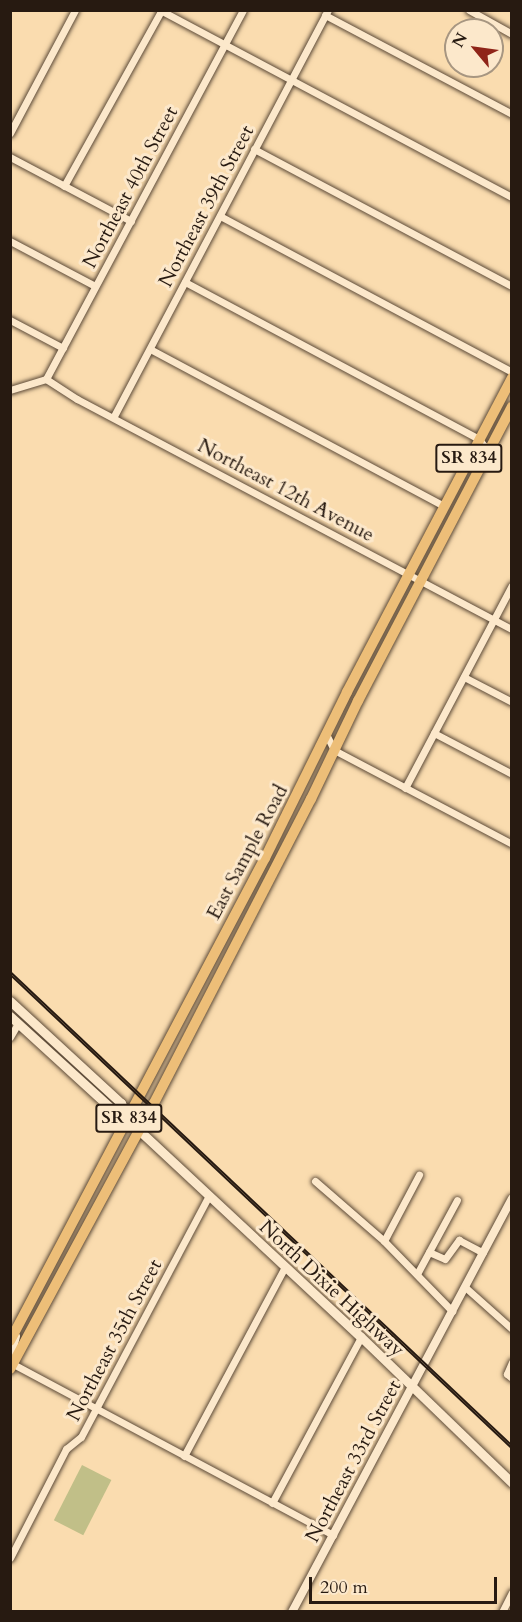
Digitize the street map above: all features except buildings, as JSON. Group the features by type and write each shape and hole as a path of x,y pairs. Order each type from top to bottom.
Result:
{"main road":[{"name":"East Sample Road","path":"10,1341 223,938 408,574 512,378"},
{"name":"East Sample Road","path":"12,1366 139,1131 420,580 511,410"},
{"path":"318,750 326,768"},
{"path":"223,938 222,951 227,960"},
{"name":"North Dixie Highway","path":"10,1000 121,1103 128,1120"},
{"name":"North Dixie Highway","path":"10,1016 112,1109 128,1120 208,1197 361,1337 512,1483"}],"street":[{"path":"10,133 75,10"},
{"name":"Northeast 40th Street","path":"46,379 243,10"},
{"path":"468,10 512,34"},
{"path":"64,186 161,11 512,197"},
{"path":"326,13 512,114"},
{"name":"Northeast 39th Street","path":"114,416 326,13"},
{"path":"254,149 512,286"},
{"path":"10,157 131,220"},
{"path":"220,216 512,372"},
{"path":"10,241 95,286"},
{"path":"185,282 479,440 484,446 485,457"},
{"path":"10,320 63,348"},
{"path":"150,349 444,506"},
{"path":"10,390 46,379"},
{"name":"Northeast 12th Avenue","path":"46,379 77,399 114,416 512,629"},
{"path":"503,394 504,405 511,410"},
{"path":"405,788 512,585"},
{"path":"464,677 512,702"},
{"path":"326,733 334,750 512,844"},
{"path":"434,733 512,774"},
{"path":"10,1037 18,1023"},
{"path":"384,1241 419,1175"},
{"path":"315,1181 384,1241 452,1311"},
{"name":"Northeast 35th Street","path":"10,1558 66,1449 81,1437 208,1197"},
{"path":"417,1274 457,1200"},
{"name":"Northeast 33rd Street","path":"292,1611 511,1201"},
{"path":"429,1252 445,1259 459,1240 483,1252"},
{"path":"184,1456 285,1267"},
{"path":"465,1287 512,1329"},
{"path":"18,1327 12,1352 12,1366 333,1534"},
{"path":"272,1503 361,1337"},
{"path":"512,1362 507,1374 512,1378"},
{"path":"502,1611 512,1592"}],"shaded area":[{"path":"82,1465 111,1480 83,1535 54,1520"}],"railway":[{"path":"10,973 512,1447"}]}
